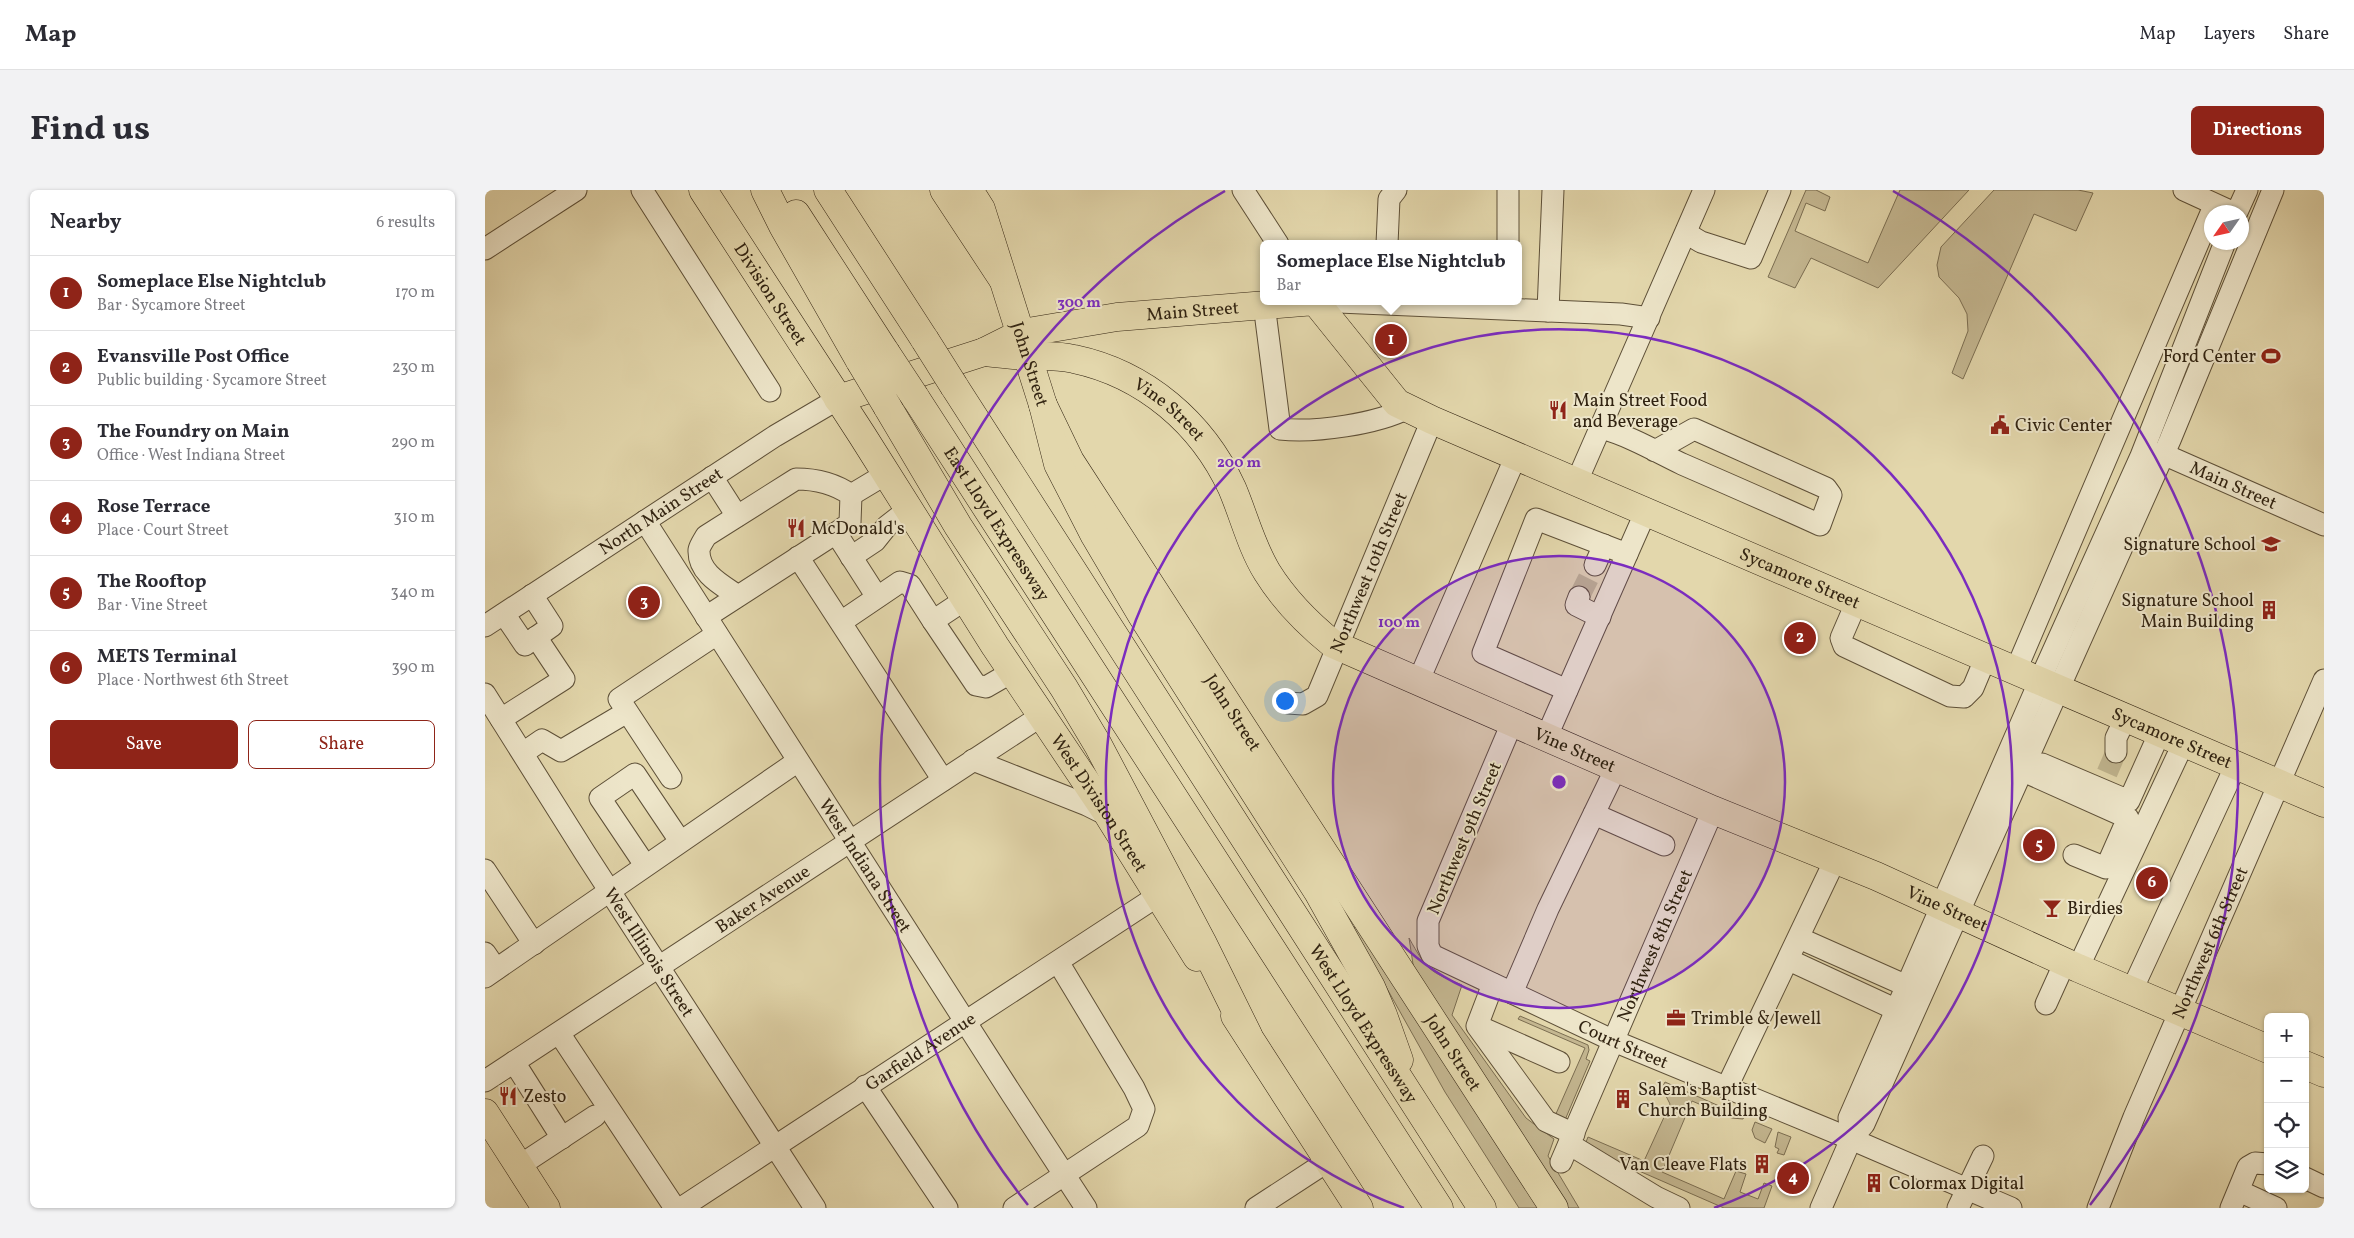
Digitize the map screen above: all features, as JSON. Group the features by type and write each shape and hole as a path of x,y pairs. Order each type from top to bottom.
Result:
{"main road":[{"name":"Division Street","path":"703,190 838,399"},
{"path":"765,190 783,226 958,526 1064,688 1098,745 1202,942 1248,1036"},
{"name":"East Lloyd Expressway","path":"780,190 1213,859"},
{"name":"West Lloyd Expressway","path":"828,190 1482,1208"},
{"path":"944,190 1003,278"},
{"name":"John Street","path":"969,190 981,210 1003,278 1009,304 1025,344 1043,405 1070,461 1554,1208"},
{"name":"Main Street","path":"1025,344 1117,317 1260,304"},
{"name":"Sycamore Street","path":"1318,305 1397,403 1516,456 2038,679 2116,739 2172,737 2324,803"},
{"name":"Vine Street","path":"838,399 983,352 1025,344 1050,355 1103,367 1143,386 1184,418 1208,446 1231,488 1267,572 1286,601 1305,621 1338,647 1713,810 1835,860 2264,1047"},
{"name":"West Division Street","path":"838,399 1012,672 1109,816 1359,1208"},
{"path":"1043,405 1058,464 1095,536 1141,614 1317,892 1380,1008 1415,1104"},
{"name":"West Lloyd Expressway","path":"1213,859 1439,1208"},
{"path":"2309,1067 2324,1073"},
{"path":"485,1113 546,1208"}],"street":[{"path":"485,249 576,190"},
{"path":"641,190 770,391"},
{"path":"1243,190 1275,240"},
{"path":"1387,240 1389,199 1396,190"},
{"path":"1548,311 1553,190"},
{"path":"1577,481 1704,190"},
{"path":"1686,233 1701,242 1751,258 1780,190"},
{"path":"2183,190 2208,205"},
{"path":"2240,205 2247,190"},
{"path":"2038,679 2163,454 2250,221 2273,190"},
{"path":"1508,240 1509,192"},
{"path":"1821,1208 1851,1139 1864,1124 1950,911 2204,244"},
{"path":"1851,1139 1849,1118 1907,986 1950,911 2024,764 2038,679 2141,456 2222,250"},
{"path":"1264,305 1280,429 1300,431 1390,417 1408,408"},
{"name":"Main Street","path":"1506,305 1548,311 1621,314 1649,318"},
{"name":"North Main Street","path":"485,626 775,436 838,399"},
{"name":"Northwest 10th Street","path":"1288,703 1303,704 1317,696 1433,420"},
{"path":"1601,428 1619,433 1655,451 1820,525 1831,495 1826,488 1694,429 1655,451"},
{"name":"Main Street","path":"2141,456 2163,454 2324,525"},
{"path":"1418,682 1516,456"},
{"path":"851,495 886,474"},
{"path":"712,477 737,516"},
{"path":"738,596 713,580 702,565 699,549 706,536 796,479 813,479 837,486 851,495"},
{"path":"671,778 619,699 712,625 738,596 850,523 851,495"},
{"path":"851,557 875,541 887,526 909,509"},
{"path":"1546,738 1646,511"},
{"path":"1567,690 1483,653 1537,519 1627,554"},
{"name":"West Indiana Street","path":"645,520 1086,1208"},
{"path":"836,533 877,597"},
{"path":"1595,564 1604,545"},
{"path":"798,557 943,780"},
{"path":"679,573 701,558"},
{"path":"841,622 900,582 910,585 976,685 986,687 1012,672"},
{"path":"505,614 525,645 552,626 532,595"},
{"path":"1579,598 1576,606 1600,617"},
{"path":"933,621 966,599"},
{"path":"1857,602 1841,638 1844,646 1950,696 1964,697 1973,688 1986,657"},
{"path":"501,719 564,679 536,637"},
{"name":"Northwest 6th Street","path":"2098,1208 2134,1117 2324,680"},
{"name":"West Illinois Street","path":"485,694 609,890 773,1140 774,1146 815,1208"},
{"path":"523,753 542,740 561,751 627,712"},
{"name":"Baker Avenue","path":"485,1081 1041,716"},
{"name":"Northwest 9th Street","path":"1432,955 1428,946 1428,921 1512,723"},
{"path":"2024,764 2101,777 2129,801 2172,737"},
{"path":"2046,1004 2072,965 2172,737"},
{"path":"973,760 1087,805 1109,816"},
{"path":"489,966 534,944 645,865 798,761"},
{"path":"2024,764 2128,818 2106,868 2074,855"},
{"path":"2132,990 2236,765"},
{"path":"1477,1026 1503,988 1548,909 1616,768"},
{"path":"645,865 600,798 635,774 680,841"},
{"name":"Northwest 8th Street","path":"1568,1147 1713,810"},
{"path":"1594,814 1664,845"},
{"path":"1727,1087 1835,860"},
{"path":"485,870 534,944"},
{"name":"Garfield Avenue","path":"681,1208 1159,895"},
{"path":"1799,938 1907,986"},
{"name":"Court Street","path":"1432,955 1614,1041 1851,1139 2011,1208"},
{"path":"1789,960 1897,1010"},
{"path":"1014,1208 1138,1126 1143,1109 1134,1088 1058,962"},
{"path":"1477,1026 1559,1062"},
{"path":"1477,1026 1568,1147 1679,1208"},
{"path":"559,1033 675,1208"},
{"path":"514,1062 562,1138"},
{"path":"865,1086 947,1208"},
{"path":"519,1166 595,1116"},
{"path":"1958,1208 1983,1156"},
{"path":"1256,1208 1328,1161"},
{"path":"2258,1165 2235,1199 2276,1208"},
{"path":"2309,1180 2324,1187"}],"shaded area":[{"path":"1806,190 1816,190 1830,197 1825,211 1806,203 1795,231 1868,263 1900,190 1969,190 1878,288 1811,258 1795,288 1768,277"},
{"path":"1994,190 2078,190 2093,193 2076,231 2034,214 1963,379 1952,373 1968,331 1967,314 1959,298 1939,277 1937,265 1941,247"},
{"path":"1360,925 1543,1208 1519,1208 1445,1092 1353,928"},
{"path":"1409,938 1429,968 1462,985 1452,1015 1526,1118 1554,1139 1548,1156 1579,1208 1565,1208 1415,977"},
{"path":"1520,1016 1588,1045 1589,1050 1586,1059 1590,1061 1565,1120 1555,1116 1585,1048 1518,1019"},
{"path":"1665,1082 1744,1117 1743,1119 1732,1118 1692,1101 1662,1172 1724,1199 1736,1171 1746,1174 1740,1192 1758,1199 1764,1183 1772,1186 1764,1208 1724,1208 1584,1147 1588,1137 1644,1161 1670,1104 1662,1088"},
{"path":"1755,1122 1772,1129 1765,1143 1755,1138 1752,1130"},
{"path":"1778,1132 1791,1137 1784,1155 1777,1153 1779,1149 1775,1147"}],"tunnel":[{"path":"1579,597 1595,565"},
{"path":"2107,773 2116,752"}],"place":[{"name":"Someplace Else Nightclub","path":"1391,340"},
{"name":"Ford Center","path":"2271,356"},
{"name":"Main Street Food and Beverage","path":"1558,410"},
{"name":"Civic Center","path":"2000,425"},
{"name":"McDonald's","path":"796,528"},
{"name":"Signature School","path":"2271,544"},
{"name":"The Foundry on Main","path":"644,602"},
{"name":"Signature School Main Building","path":"2269,610"},
{"name":"Evansville Post Office","path":"1800,638"},
{"name":"The Rooftop","path":"2039,845"},
{"name":"METS Terminal","path":"2152,883"},
{"name":"Birdies","path":"2052,908"},
{"name":"Trimble & Jewell","path":"1676,1018"},
{"name":"Zesto","path":"508,1096"},
{"name":"Salem's Baptist Church Building","path":"1623,1099"},
{"name":"Van Cleave Flats","path":"1762,1164"},
{"name":"Rose Terrace","path":"1793,1178"},
{"name":"Colormax Digital","path":"1874,1183"}]}
